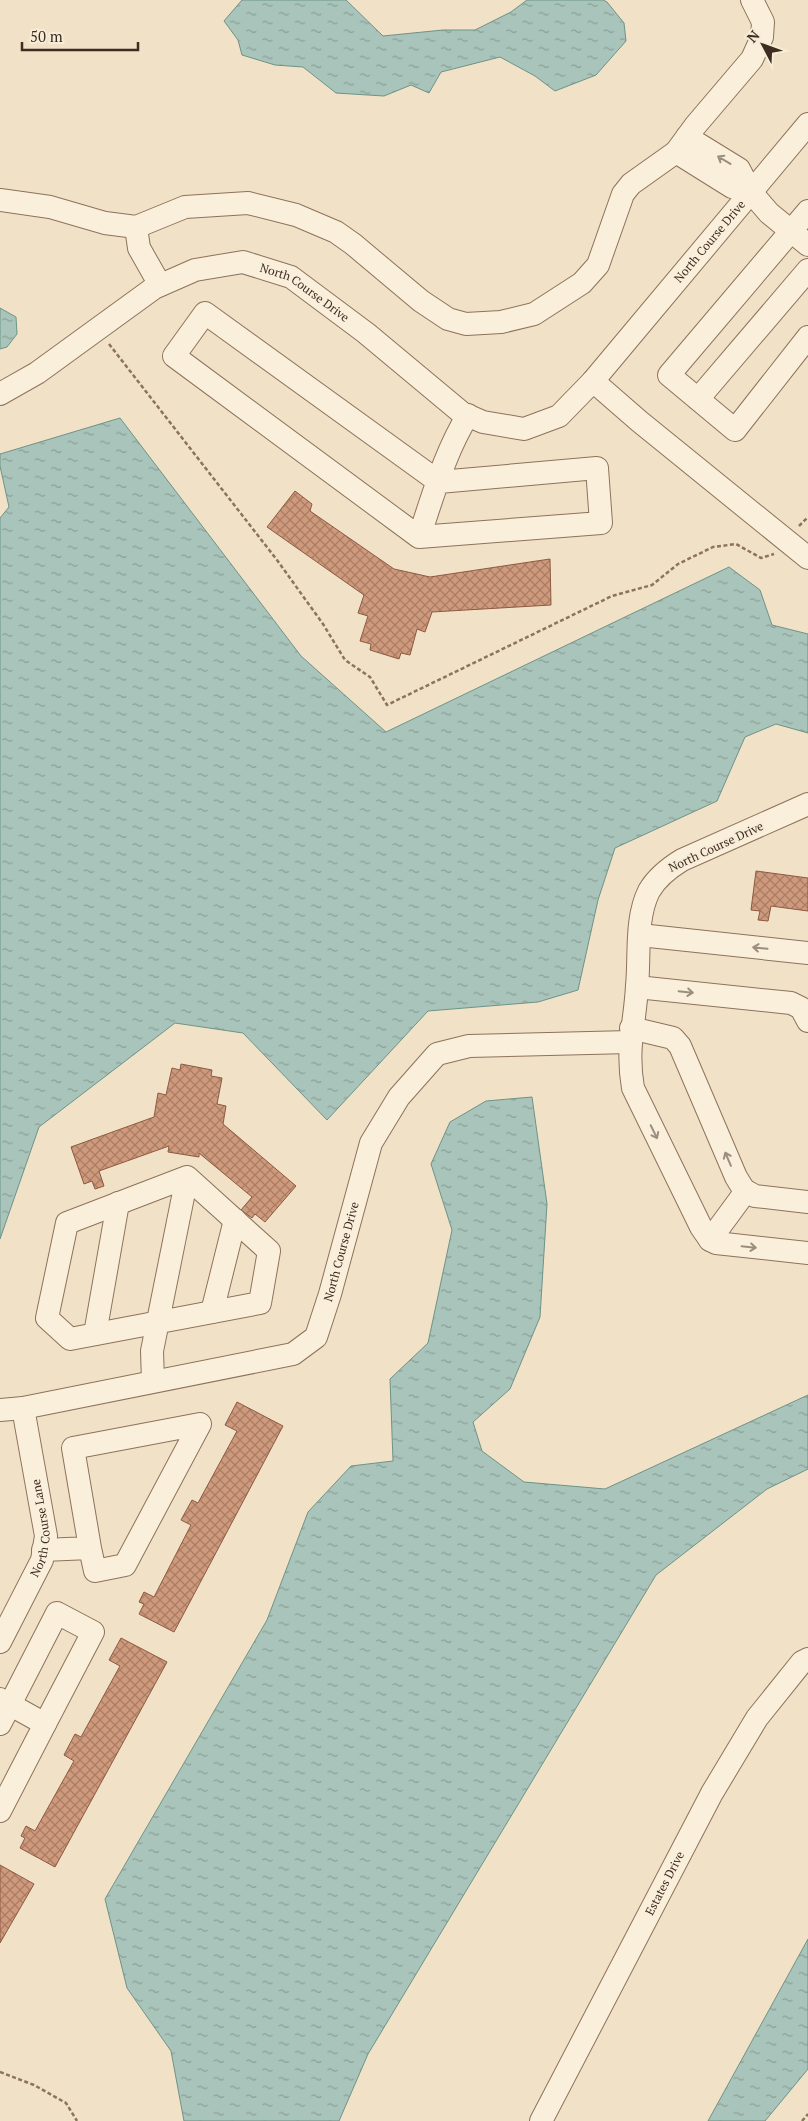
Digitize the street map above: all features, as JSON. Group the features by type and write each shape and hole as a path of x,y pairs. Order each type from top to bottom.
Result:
{"street":[{"path":"0,200 50,207 105,223 136,227 185,207 248,203 296,215 320,224 353,244 421,301 448,319 466,324 501,322 534,314 582,283 598,265 623,194 631,184 682,145 752,59 762,37 763,22 752,0"},
{"name":"North Course Drive","path":"0,394 37,373 160,285 195,270 243,262 291,277 366,333 468,415 483,422 524,429 559,416 593,382 808,124"},
{"path":"682,145 739,169 751,192 769,213 808,246"},
{"path":"808,211 669,375 735,430 808,337"},
{"path":"136,227 139,248 160,285"},
{"path":"698,399 808,270"},
{"path":"205,314 439,482 597,468 601,523 420,537 174,356 205,314"},
{"path":"593,382 808,558"},
{"path":"420,537 456,435 468,415"},
{"name":"North Course Drive","path":"710,1240 701,1227 633,1088 629,1065 630,1035 637,987 643,909 649,891 664,871 682,860 808,804"},
{"path":"640,936 808,953"},
{"path":"637,987 791,1003 807,1012"},
{"name":"North Course Drive","path":"0,1410 23,1408 293,1354 316,1336 330,1294 371,1142 399,1097 437,1054 469,1046 630,1035 673,1038 680,1046 736,1177 746,1191"},
{"path":"153,1381 152,1351 187,1177"},
{"path":"187,1177 269,1251 260,1303 70,1339 47,1318 67,1223 187,1177"},
{"path":"808,1202 755,1196 746,1191 710,1240 716,1243 808,1253"},
{"path":"95,1334 118,1203"},
{"path":"212,1312 235,1220"},
{"name":"North Course Lane","path":"0,1642 42,1560 46,1536 23,1408"},
{"path":"200,1424 125,1565 95,1570 90,1548 73,1448 200,1424"},
{"path":"43,1550 90,1548"},
{"path":"0,1811 93,1632 57,1613 3,1709 45,1724"},
{"name":"Estates Drive","path":"541,2121 712,1792 757,1718 802,1662 808,1659"}],"path":[{"path":"105,339 277,560 323,624 346,660 370,676 387,705 612,596 652,585 678,564 713,547 736,544 761,558 775,554 780,548"},
{"path":"798,527 808,517"},
{"path":"0,2072 34,2085 66,2103 76,2121"},
{"path":"802,2121 808,2114"}],"water":[{"path":"242,0 346,0 383,36 443,30 475,30 511,12 527,0 603,0 607,2 624,23 626,41 596,75 555,91 535,76 500,57 441,72 429,93 411,85 384,96 336,93 303,67 275,65 242,55 238,40 224,21"},
{"path":"0,308 16,317 17,334 7,347 0,349"},
{"path":"120,418 301,656 386,732 729,567 760,590 772,625 808,634 808,733 776,724 745,737 717,801 615,848 598,900 578,990 538,1002 428,1011 327,1120 243,1033 175,1023 39,1127 0,1239 0,518 9,507 0,466 0,454"},
{"path":"532,1097 547,1204 540,1317 510,1389 473,1422 482,1451 524,1482 605,1489 808,1395 808,1469 767,1489 656,1575 368,2054 339,2121 184,2121 171,2051 127,1988 105,1899 267,1620 308,1512 351,1466 393,1461 390,1379 428,1343 452,1230 431,1164 450,1122 486,1101"},
{"path":"808,1939 808,2069 765,2121 708,2121"}],"building":[{"path":"295,491 312,504 310,511 394,569 430,577 550,559 551,605 432,612 425,632 417,629 410,655 401,653 399,659 370,650 371,644 360,641 368,616 358,613 364,595 267,527"},
{"path":"756,871 808,878 808,911 771,906 768,921 758,920 760,911 751,910"},
{"path":"181,1064 212,1070 211,1076 222,1078 217,1104 226,1106 223,1124 296,1186 265,1222 255,1214 252,1218 241,1210 252,1197 199,1153 199,1157 168,1152 169,1146 99,1171 104,1186 95,1189 92,1181 84,1184 71,1147 154,1117 158,1093 166,1095 172,1068 180,1070"},
{"path":"237,1402 283,1426 174,1632 139,1614 144,1604 139,1602 144,1592 154,1597 191,1525 181,1520 192,1500 198,1503 237,1431 225,1425"},
{"path":"121,1638 167,1662 55,1867 20,1848 25,1838 21,1836 26,1826 35,1831 74,1761 64,1755 75,1734 81,1737 120,1666 109,1660"},
{"path":"0,1865 34,1884 0,1943"}]}
